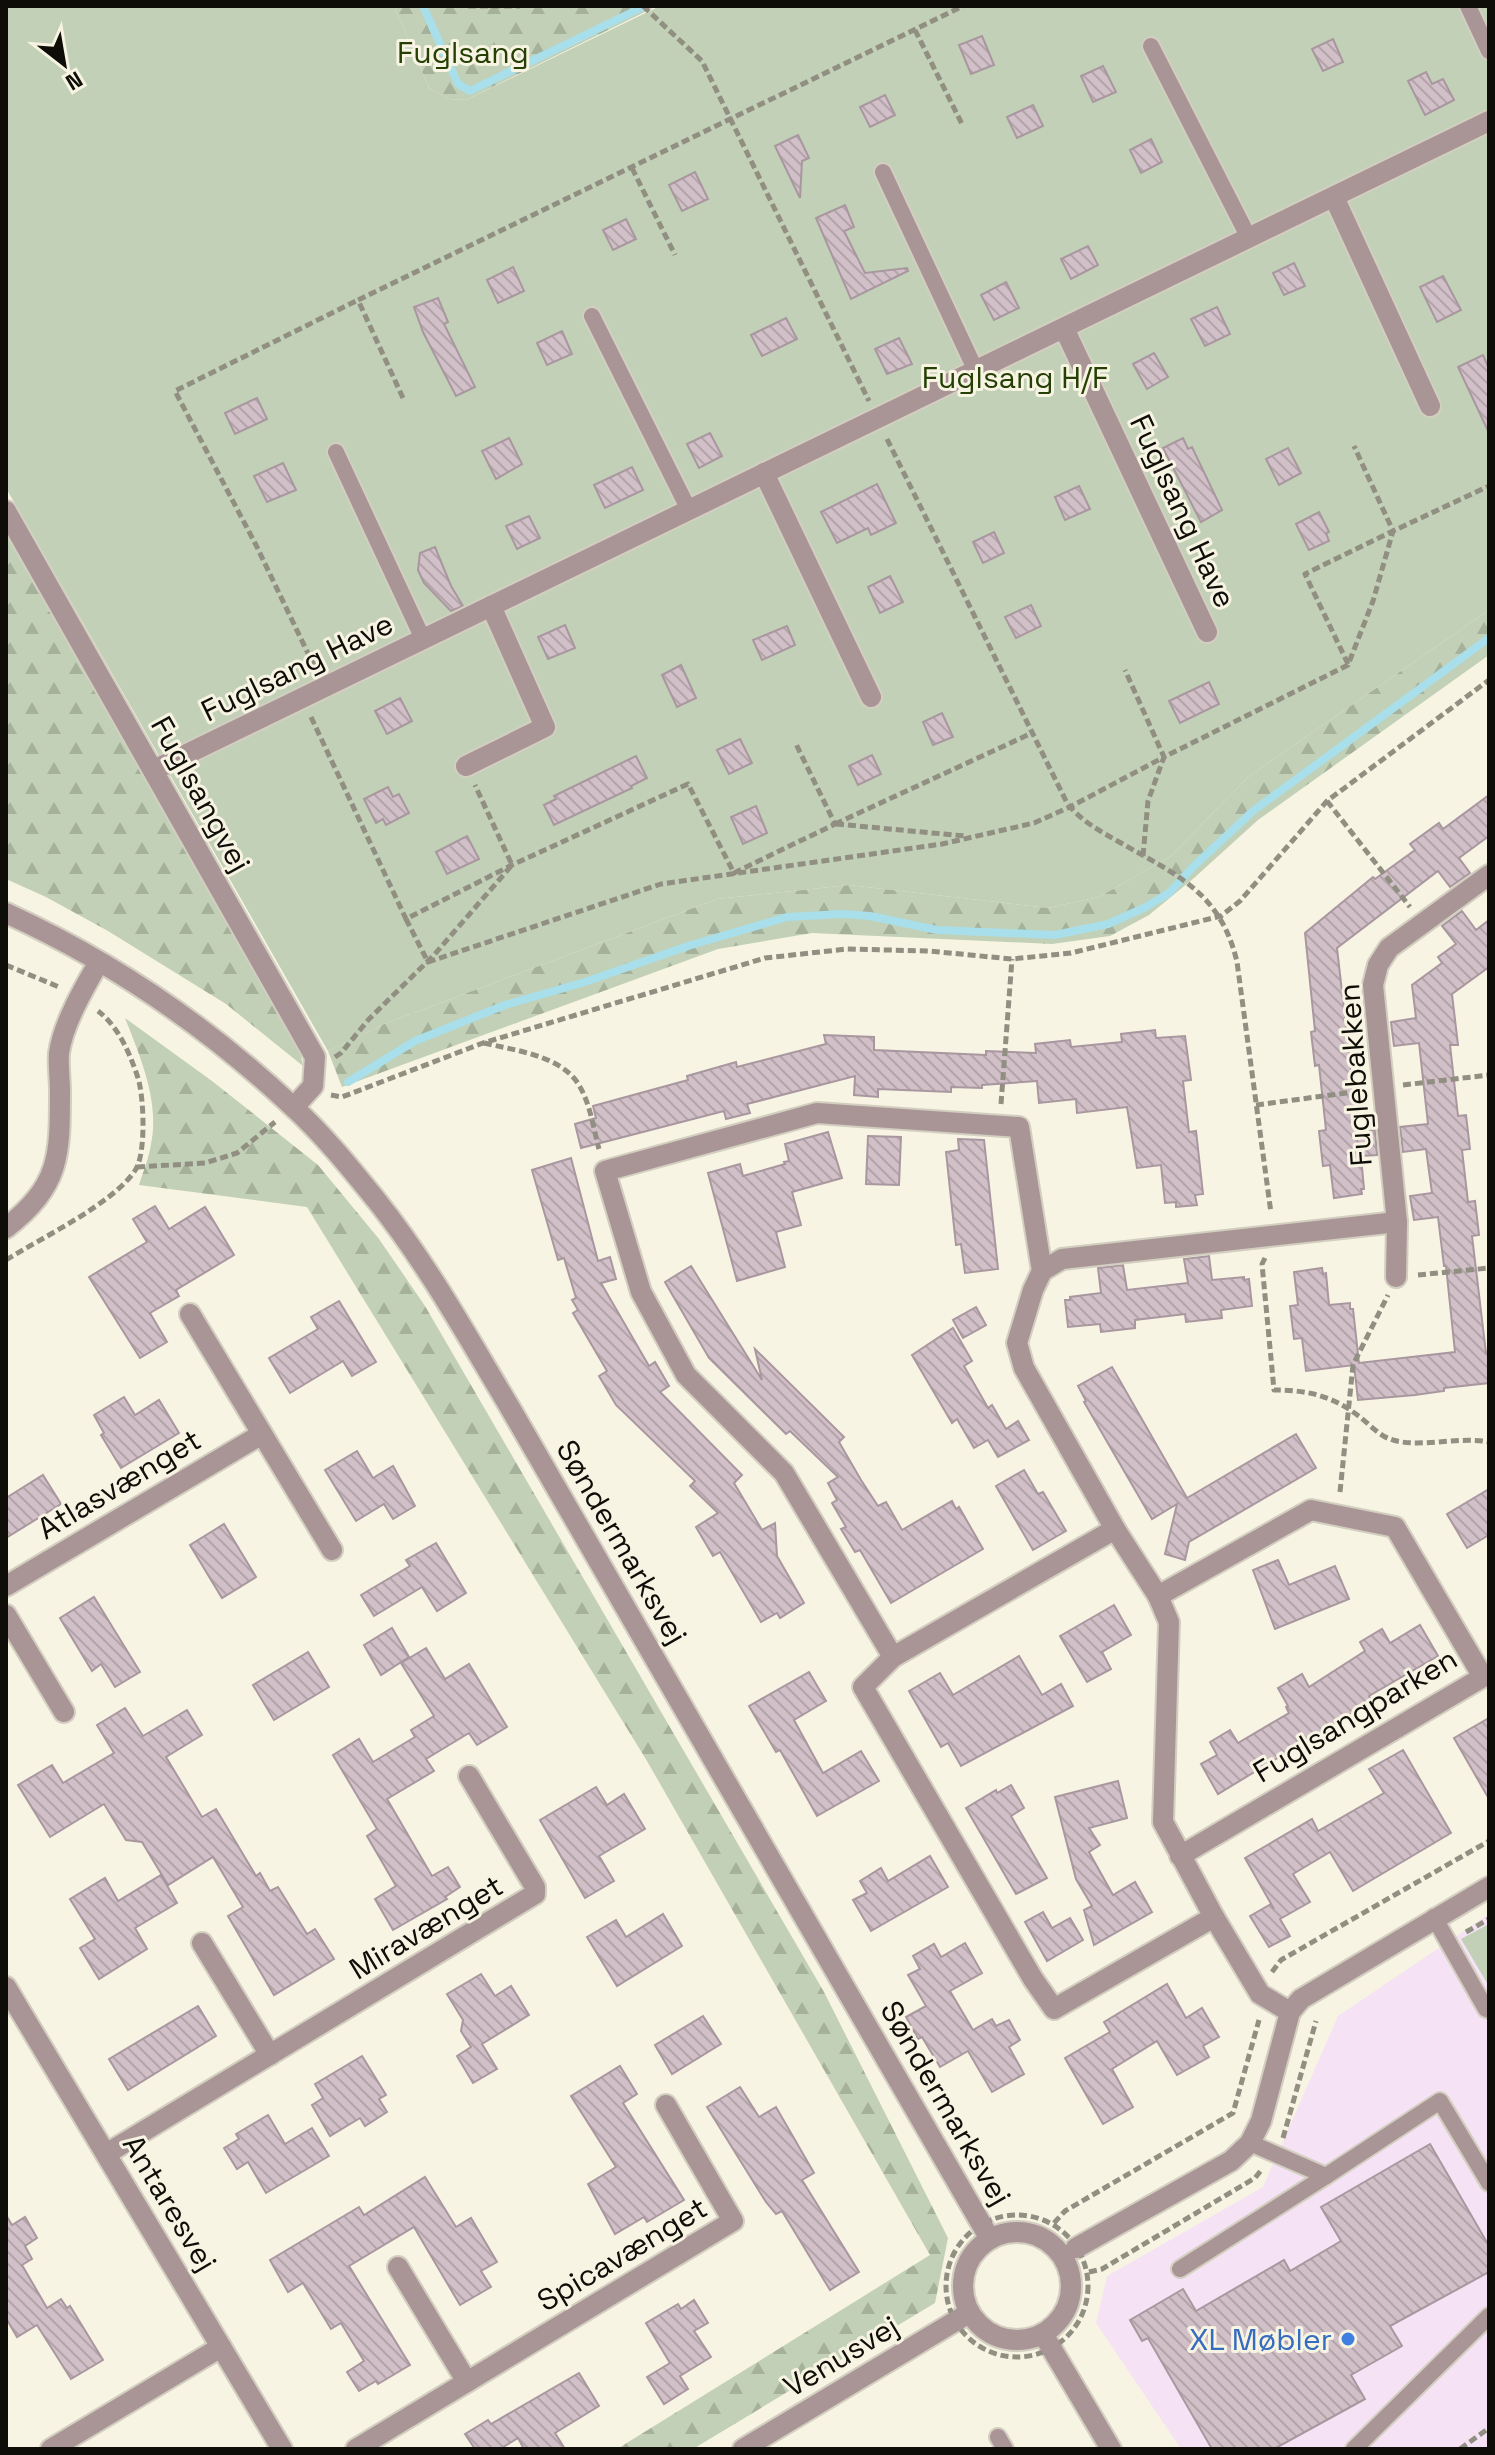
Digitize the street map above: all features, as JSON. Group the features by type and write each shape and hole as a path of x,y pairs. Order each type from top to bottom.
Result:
{"street":[{"name":"Fuglsang Have","path":"154,770 1489,121"},
{"path":"1334,197 1430,406"},
{"name":"Fuglsang Have","path":"1064,328 1207,632"},
{"path":"764,473 871,697"},
{"name":"Fuglsangvej","path":"6,511 315,1057 313,1078"},
{"path":"466,766 545,727 491,606"},
{"name":"Fuglebakken","path":"1396,1277 1397,1222 1373,985 1378,965 1389,948 1489,875"},
{"name":"Søndermarksvej","path":"6,913 50,933 99,962 200,1028 294,1107 378,1202 430,1275 509,1406 986,2232"},
{"path":"6,1228 31,1208 54,1170 60,1139 59,1052 80,996 99,962"},
{"path":"294,1107 313,1078"},
{"path":"893,1657 784,1473 686,1375 641,1292 605,1171 817,1113 1019,1127 1042,1271"},
{"path":"1290,2012 1260,1994 1163,1822 1169,1622 1158,1596 1115,1529 1024,1368 1017,1343 1042,1271 1062,1259 1397,1222"},
{"path":"190,1314 332,1550"},
{"name":"Atlasvænget","path":"6,1586 262,1434"},
{"name":"Fuglsangparken","path":"1158,1596 1311,1510 1395,1527 1483,1677 1180,1856"},
{"path":"1115,1529 893,1657 863,1687 1033,1979 1054,2009 1214,1917"},
{"path":"6,1615 64,1712"},
{"name":"Miravænget","path":"106,2154 535,1894 535,1887 469,1776"},
{"path":"1069,2252 1231,2161 1250,2143 1261,2121 1290,2012 1301,1999 1489,1887"},
{"path":"202,1943 270,2055"},
{"name":"Antaresvej","path":"6,1987 282,2449"},
{"name":"Spicavænget","path":"356,2449 733,2221 666,2105"},
{"path":"1047,2342 994,2336 964,2317 964,2272 986,2232 1021,2232 1037,2236 1069,2252"},
{"path":"1047,2342 1067,2308 1071,2291 1069,2252"},
{"path":"398,2267 467,2382"},
{"name":"Venusvej","path":"743,2449 964,2317"},
{"path":"1047,2342 1111,2449"},
{"path":"51,2449 79,2442 221,2347"}],"lane":[{"path":"1468,6 1489,51"},
{"path":"1151,46 1249,238"},
{"path":"883,172 976,371"},
{"path":"592,316 689,510"},
{"name":"Fuglsang Have","path":"336,452 423,639"},
{"path":"1434,1917 1489,2010"},
{"path":"1180,2269 1440,2101 1489,2183"},
{"path":"1250,2143 1326,2176"},
{"path":"1354,2449 1489,2316"}],"path":[{"path":"468,6 520,6"},
{"path":"643,6 702,61 1070,807 1084,822 1191,884 1221,916 1237,962 1273,1234 1262,1264 1274,1390 1322,1394 1348,1408 1389,1439 1411,1442 1469,1438 1489,1442"},
{"path":"324,687 256,545 175,391 963,6"},
{"path":"915,30 963,126"},
{"path":"632,168 675,255"},
{"path":"358,300 403,398"},
{"path":"428,962 661,884 942,844 1034,823 1348,665 1373,601 1393,531 1354,446"},
{"path":"1348,665 1305,574 1489,486"},
{"path":"1125,670 1164,757 1148,801 1143,856"},
{"path":"512,865 428,962 313,1078 329,1095 342,1097 483,1043 765,958 847,949 929,951 1012,959 1071,953 1221,916 1240,901 1327,801 1489,680"},
{"path":"301,698 428,962"},
{"path":"734,873 1032,733"},
{"path":"795,742 835,824"},
{"path":"466,766 512,865"},
{"path":"406,919 512,865 688,784 734,873"},
{"path":"1327,801 1422,923"},
{"path":"835,824 972,837"},
{"path":"999,1125 1012,959"},
{"path":"6,965 80,996 104,1016 129,1054 141,1088 144,1124 137,1167 102,1201 6,1260"},
{"path":"483,1043 537,1056 562,1069 576,1081 587,1103 605,1171"},
{"path":"137,1167 205,1163 237,1153 294,1107"},
{"path":"1337,1515 1353,1365 1396,1277 1489,1268"},
{"path":"1034,2217 1054,2223 1069,2252 1089,2272 1085,2311 1070,2336 1047,2342 1029,2358 1009,2358 988,2352 970,2342 964,2317 946,2301 945,2280 950,2259 962,2240 986,2232 996,2218 1034,2217"},
{"path":"1460,2449 1489,2428"}],"shaded area":[{"path":"1489,1914 1489,2449 1181,2449 1096,2323 1107,2276 1263,2187 1338,2016"}],"green space":[{"name":"Fuglsang H/F","path":"6,6 394,6 429,88 449,99 466,100 660,6 1489,6 1489,610 1248,777 1171,856 1099,897 1048,908 849,885 717,899 384,1024 328,1051 6,488"},
{"name":"Fuglsang","path":"394,6 657,6 466,100 449,99 429,88"},
{"path":"6,535 298,1043 303,1066 226,1004 108,931 6,879"},
{"path":"1489,610 1489,655 1258,820 1149,915 1110,936 1052,944 812,933 718,949 342,1087 328,1051 384,1024 717,899 849,885 1048,908 1099,897 1171,856 1248,777"},
{"path":"125,1018 212,1081 318,1165 379,1239 425,1306 824,1992 948,2238 935,2303 693,2449 617,2449 930,2255 647,1761 307,1207 139,1185 150,1149 153,1112 147,1080"},
{"path":"1489,1924 1489,1982 1487,1983 1461,1939"}],"building":[{"path":"982,36 994,65 971,74 959,45"},
{"path":"1333,39 1343,62 1323,71 1312,49"},
{"path":"1103,66 1116,92 1093,102 1081,76"},
{"path":"1426,72 1432,84 1443,79 1454,100 1425,115 1408,81"},
{"path":"885,95 895,115 870,127 860,107"},
{"path":"1033,105 1043,126 1017,138 1007,117"},
{"path":"798,135 809,158 802,161 800,198 775,146"},
{"path":"1151,139 1162,162 1141,173 1130,150"},
{"path":"695,172 708,199 682,211 669,185"},
{"path":"845,205 854,227 844,231 865,273 907,268 908,271 851,299 816,218"},
{"path":"626,219 636,239 613,250 603,230"},
{"path":"1088,246 1098,265 1071,279 1061,259"},
{"path":"1294,263 1305,286 1284,295 1273,273"},
{"path":"513,267 524,291 498,303 487,280"},
{"path":"1443,276 1461,310 1437,322 1420,287"},
{"path":"1006,282 1019,308 994,320 981,295"},
{"path":"438,298 448,322 444,324 475,387 456,396 423,332 414,307"},
{"path":"1217,307 1230,334 1205,346 1191,319"},
{"path":"786,318 797,339 762,356 751,335"},
{"path":"562,331 572,354 547,365 537,343"},
{"path":"899,338 912,364 887,374 875,349"},
{"path":"1154,353 1168,377 1147,389 1133,364"},
{"path":"1483,355 1489,369 1489,433 1458,367"},
{"path":"257,398 267,419 235,434 225,413"},
{"path":"710,433 722,456 699,468 687,444"},
{"path":"509,438 522,464 496,479 482,451"},
{"path":"1183,438 1188,449 1192,447 1222,510 1201,522 1163,448"},
{"path":"1288,448 1301,473 1279,485 1266,459"},
{"path":"283,463 296,490 267,502 254,476"},
{"path":"632,467 643,490 605,508 594,485"},
{"path":"877,484 896,523 871,535 868,528 837,543 821,512"},
{"path":"1079,486 1090,509 1065,520 1055,497"},
{"path":"1319,512 1329,532 1326,533 1329,541 1309,550 1296,524"},
{"path":"529,516 540,538 517,549 506,526"},
{"path":"994,532 1004,553 983,563 973,542"},
{"path":"435,547 463,606 451,611 424,583 418,570 420,553"},
{"path":"890,576 903,602 880,613 868,587"},
{"path":"1031,605 1041,626 1016,638 1005,617"},
{"path":"565,625 575,648 548,659 538,637"},
{"path":"787,626 795,645 762,660 753,640"},
{"path":"681,665 696,698 677,707 662,675"},
{"path":"1209,682 1219,704 1180,723 1169,701"},
{"path":"400,698 412,721 387,734 375,711"},
{"path":"942,713 953,737 933,745 923,722"},
{"path":"740,739 752,763 729,774 717,750"},
{"path":"872,755 881,774 858,785 849,766"},
{"path":"636,756 647,778 554,825 544,805 556,799 554,796"},
{"path":"388,787 393,797 399,794 409,813 386,825 383,819 376,823 364,799"},
{"path":"1489,795 1489,836 1459,858 1470,873 1450,887 1438,871 1337,948 1358,1132 1375,1130 1377,1155 1361,1156 1362,1194 1334,1198 1330,1165 1323,1166 1319,1131 1326,1130 1319,1065 1315,1066 1311,1032 1315,1031 1305,933 1373,877 1375,879 1415,850 1410,844 1439,823 1443,829"},
{"path":"756,806 767,833 743,844 731,817"},
{"path":"467,836 479,859 447,874 436,852"},
{"path":"1462,911 1476,930 1489,920 1489,967 1452,994 1458,1045 1450,1045 1458,1116 1466,1115 1470,1149 1462,1150 1468,1202 1475,1201 1479,1235 1472,1236 1486,1353 1489,1352 1489,1383 1358,1400 1354,1365 1306,1371 1302,1338 1294,1339 1290,1306 1298,1305 1294,1272 1322,1268 1323,1274 1326,1273 1329,1305 1350,1303 1359,1363 1455,1352 1438,1217 1414,1220 1410,1196 1432,1193 1426,1149 1403,1152 1400,1127 1428,1124 1419,1043 1394,1046 1391,1022 1416,1018 1412,985 1442,963 1438,957 1456,944 1442,926"},
{"path":"1155,1030 1156,1038 1185,1036 1191,1080 1183,1081 1189,1132 1196,1131 1203,1194 1195,1195 1197,1205 1176,1207 1176,1202 1165,1203 1161,1165 1137,1168 1127,1107 1077,1113 1076,1099 1039,1103 1037,1081 982,1085 982,1088 951,1087 951,1092 878,1089 878,1097 854,1095 855,1076 747,1104 750,1113 726,1119 724,1111 581,1148 575,1124 596,1118 593,1106 688,1080 687,1076 736,1062 737,1067 826,1044 824,1035 874,1037 874,1050 986,1055 986,1051 1036,1053 1035,1044 1070,1040 1071,1047 1122,1042 1121,1034"},
{"path":"828,1132 842,1178 792,1192 801,1225 776,1232 785,1267 737,1281 708,1173 740,1164 743,1176 785,1164 789,1161 785,1144"},
{"path":"868,1136 901,1137 899,1185 866,1184"},
{"path":"958,1139 984,1140 998,1269 965,1273 961,1244 956,1245 946,1152 959,1150"},
{"path":"571,1158 598,1261 610,1257 616,1279 601,1283 649,1366 655,1362 669,1386 660,1392 742,1475 734,1483 762,1530 775,1523 777,1556 804,1603 780,1618 777,1613 761,1622 720,1552 713,1556 696,1527 718,1513 690,1486 695,1481 616,1405 599,1376 607,1371 573,1313 578,1310 572,1300 576,1298 564,1258 558,1260 532,1170"},
{"path":"155,1206 169,1229 205,1207 234,1255 176,1290 179,1296 150,1313 167,1342 140,1358 89,1277 147,1242 133,1219"},
{"path":"1209,1256 1212,1280 1249,1279 1252,1306 1221,1310 1222,1318 1186,1322 1185,1314 1135,1320 1135,1328 1101,1332 1100,1324 1068,1327 1065,1300 1101,1293 1098,1268 1123,1265 1127,1290 1188,1283 1184,1259"},
{"path":"691,1266 762,1380 755,1349 844,1437 839,1442 861,1480 878,1506 886,1502 902,1530 952,1501 956,1509 959,1507 983,1549 891,1603 860,1550 855,1552 841,1529 846,1527 832,1503 837,1500 828,1483 838,1477 790,1431 786,1434 709,1358 665,1282"},
{"path":"339,1301 376,1362 352,1376 343,1361 290,1393 269,1358 318,1329 311,1317"},
{"path":"976,1307 986,1325 963,1338 953,1320"},
{"path":"953,1328 972,1361 964,1366 988,1408 992,1405 1006,1429 1018,1421 1029,1440 998,1457 988,1440 974,1448 957,1419 952,1423 912,1355"},
{"path":"1112,1367 1187,1498 1296,1434 1316,1468 1189,1542 1185,1560 1165,1554 1177,1504 1152,1519 1084,1402 1078,1386"},
{"path":"124,1397 135,1415 159,1400 179,1433 121,1468 101,1435 104,1433 94,1415"},
{"path":"357,1451 373,1478 393,1466 415,1506 393,1519 384,1504 356,1521 325,1470"},
{"path":"1024,1470 1038,1494 1043,1492 1066,1531 1033,1550 996,1486"},
{"path":"43,1475 61,1504 6,1538 6,1498"},
{"path":"1489,1489 1489,1535 1467,1548 1447,1514"},
{"path":"224,1524 256,1577 222,1598 190,1545"},
{"path":"436,1543 466,1593 437,1611 422,1587 374,1616 361,1595 410,1566 406,1560"},
{"path":"1278,1560 1289,1585 1335,1566 1349,1599 1275,1629 1253,1570"},
{"path":"94,1597 140,1672 115,1687 101,1664 92,1671 60,1618"},
{"path":"1114,1605 1131,1635 1102,1652 1111,1669 1087,1682 1060,1636"},
{"path":"1420,1625 1438,1656 1369,1696 1372,1701 1218,1794 1201,1764 1217,1755 1210,1742 1230,1730 1238,1743 1289,1713 1278,1688 1302,1674 1309,1687 1365,1651 1360,1642 1382,1629 1390,1643"},
{"path":"392,1628 409,1657 381,1675 364,1645"},
{"path":"426,1648 445,1679 469,1664 507,1727 477,1745 469,1733 426,1759 434,1771 387,1799 432,1876 448,1867 460,1887 445,1897 447,1899 393,1930 375,1899 396,1886 367,1836 377,1829 333,1755 359,1739 373,1762 415,1737 411,1730 434,1716 401,1663"},
{"path":"308,1652 329,1687 274,1720 253,1685"},
{"path":"1019,1656 1042,1695 1061,1684 1073,1706 961,1766 948,1743 941,1747 909,1691 940,1673 953,1695"},
{"path":"809,1672 826,1701 794,1720 823,1773 861,1751 879,1781 817,1816 780,1750 776,1752 749,1706"},
{"path":"125,1708 143,1736 187,1710 202,1735 166,1757 202,1817 216,1809 256,1876 260,1873 270,1891 278,1887 307,1934 315,1929 334,1959 274,1995 228,1916 243,1907 213,1857 168,1885 142,1842 126,1840 104,1804 50,1837 18,1785 52,1765 63,1783 114,1753 97,1725"},
{"path":"1489,1718 1489,1799 1454,1738"},
{"path":"1403,1750 1451,1833 1353,1891 1330,1852 1293,1874 1310,1902 1280,1919 1290,1936 1269,1947 1250,1916 1271,1904 1274,1909 1245,1858 1312,1819 1318,1831 1384,1793 1369,1769"},
{"path":"1118,1781 1127,1818 1089,1828 1100,1845 1089,1852 1113,1895 1135,1882 1152,1912 1094,1945 1084,1910 1092,1906 1076,1879 1055,1797"},
{"path":"1011,1785 1024,1808 1011,1816 1047,1878 1016,1894 966,1808"},
{"path":"596,1787 607,1805 624,1794 645,1829 599,1856 614,1881 585,1898 540,1820"},
{"path":"930,1856 948,1887 871,1931 853,1900 867,1893 860,1881 881,1868 888,1881"},
{"path":"161,1875 177,1903 135,1928 147,1949 99,1979 80,1948 95,1939 70,1899 105,1878 118,1901"},
{"path":"1043,1912 1052,1928 1070,1918 1083,1940 1047,1961 1025,1922"},
{"path":"663,1914 682,1946 617,1986 587,1937 616,1920 626,1937"},
{"path":"965,1943 982,1973 950,1991 973,2030 992,2019 996,2026 1009,2020 1020,2040 1009,2047 1024,2074 992,2092 968,2051 940,2067 922,2037 918,2039 906,2017 926,2006 908,1975 920,1969 913,1956 934,1944 941,1957"},
{"path":"481,1974 495,1996 511,1986 529,2015 482,2044 497,2069 473,2083 457,2056 471,2047 461,2031 463,2020 447,1994"},
{"path":"1167,1984 1186,2018 1202,2008 1219,2037 1203,2046 1209,2057 1177,2075 1157,2041 1112,2069 1133,2107 1103,2124 1065,2058 1110,2032 1104,2022"},
{"path":"198,2006 216,2036 128,2090 109,2059"},
{"path":"703,2016 721,2044 672,2074 655,2045"},
{"path":"362,2056 386,2095 379,2099 387,2112 365,2126 360,2118 330,2136 312,2105 323,2098 315,2084"},
{"path":"620,2066 637,2094 623,2103 684,2200 647,2222 644,2217 615,2234 588,2184 616,2167 571,2096"},
{"path":"740,2087 759,2117 776,2107 814,2173 802,2180 859,2272 830,2290 782,2211 776,2214 766,2202 707,2107"},
{"path":"268,2115 285,2144 312,2128 329,2156 266,2193 248,2162 237,2169 224,2148 239,2139 236,2134"},
{"path":"1430,2144 1489,2246 1489,2272 1390,2326 1402,2346 1351,2375 1365,2399 1274,2449 1212,2449 1148,2338 1142,2341 1130,2320 1183,2289 1196,2311 1284,2260 1290,2271 1341,2241 1321,2207"},
{"path":"425,2177 456,2227 471,2218 497,2262 481,2271 491,2287 460,2305 414,2227 349,2266 410,2365 359,2391 347,2372 364,2361 341,2323 331,2329 303,2283 288,2292 270,2260 359,2207 364,2215"},
{"path":"6,2215 12,2225 25,2217 37,2238 25,2246 32,2259 22,2265 47,2308 61,2299 67,2308 70,2306 103,2360 71,2379 37,2325 17,2337 6,2318"},
{"path":"694,2300 708,2323 694,2331 711,2357 680,2376 688,2389 664,2404 647,2377 670,2363 646,2323 678,2304 681,2309"},
{"path":"579,2373 599,2406 555,2433 565,2449 524,2449 518,2438 500,2449 475,2449 465,2434 488,2420 491,2424"}],"waterway":[{"path":"423,6 458,84 470,91 645,6"},
{"path":"348,1082 415,1041 505,1005 787,917 843,914 870,916 937,930 1055,935 1108,924 1169,893 1253,811 1489,638"}],"place":[{"name":"XL Møbler","path":"1348,2339"}]}
